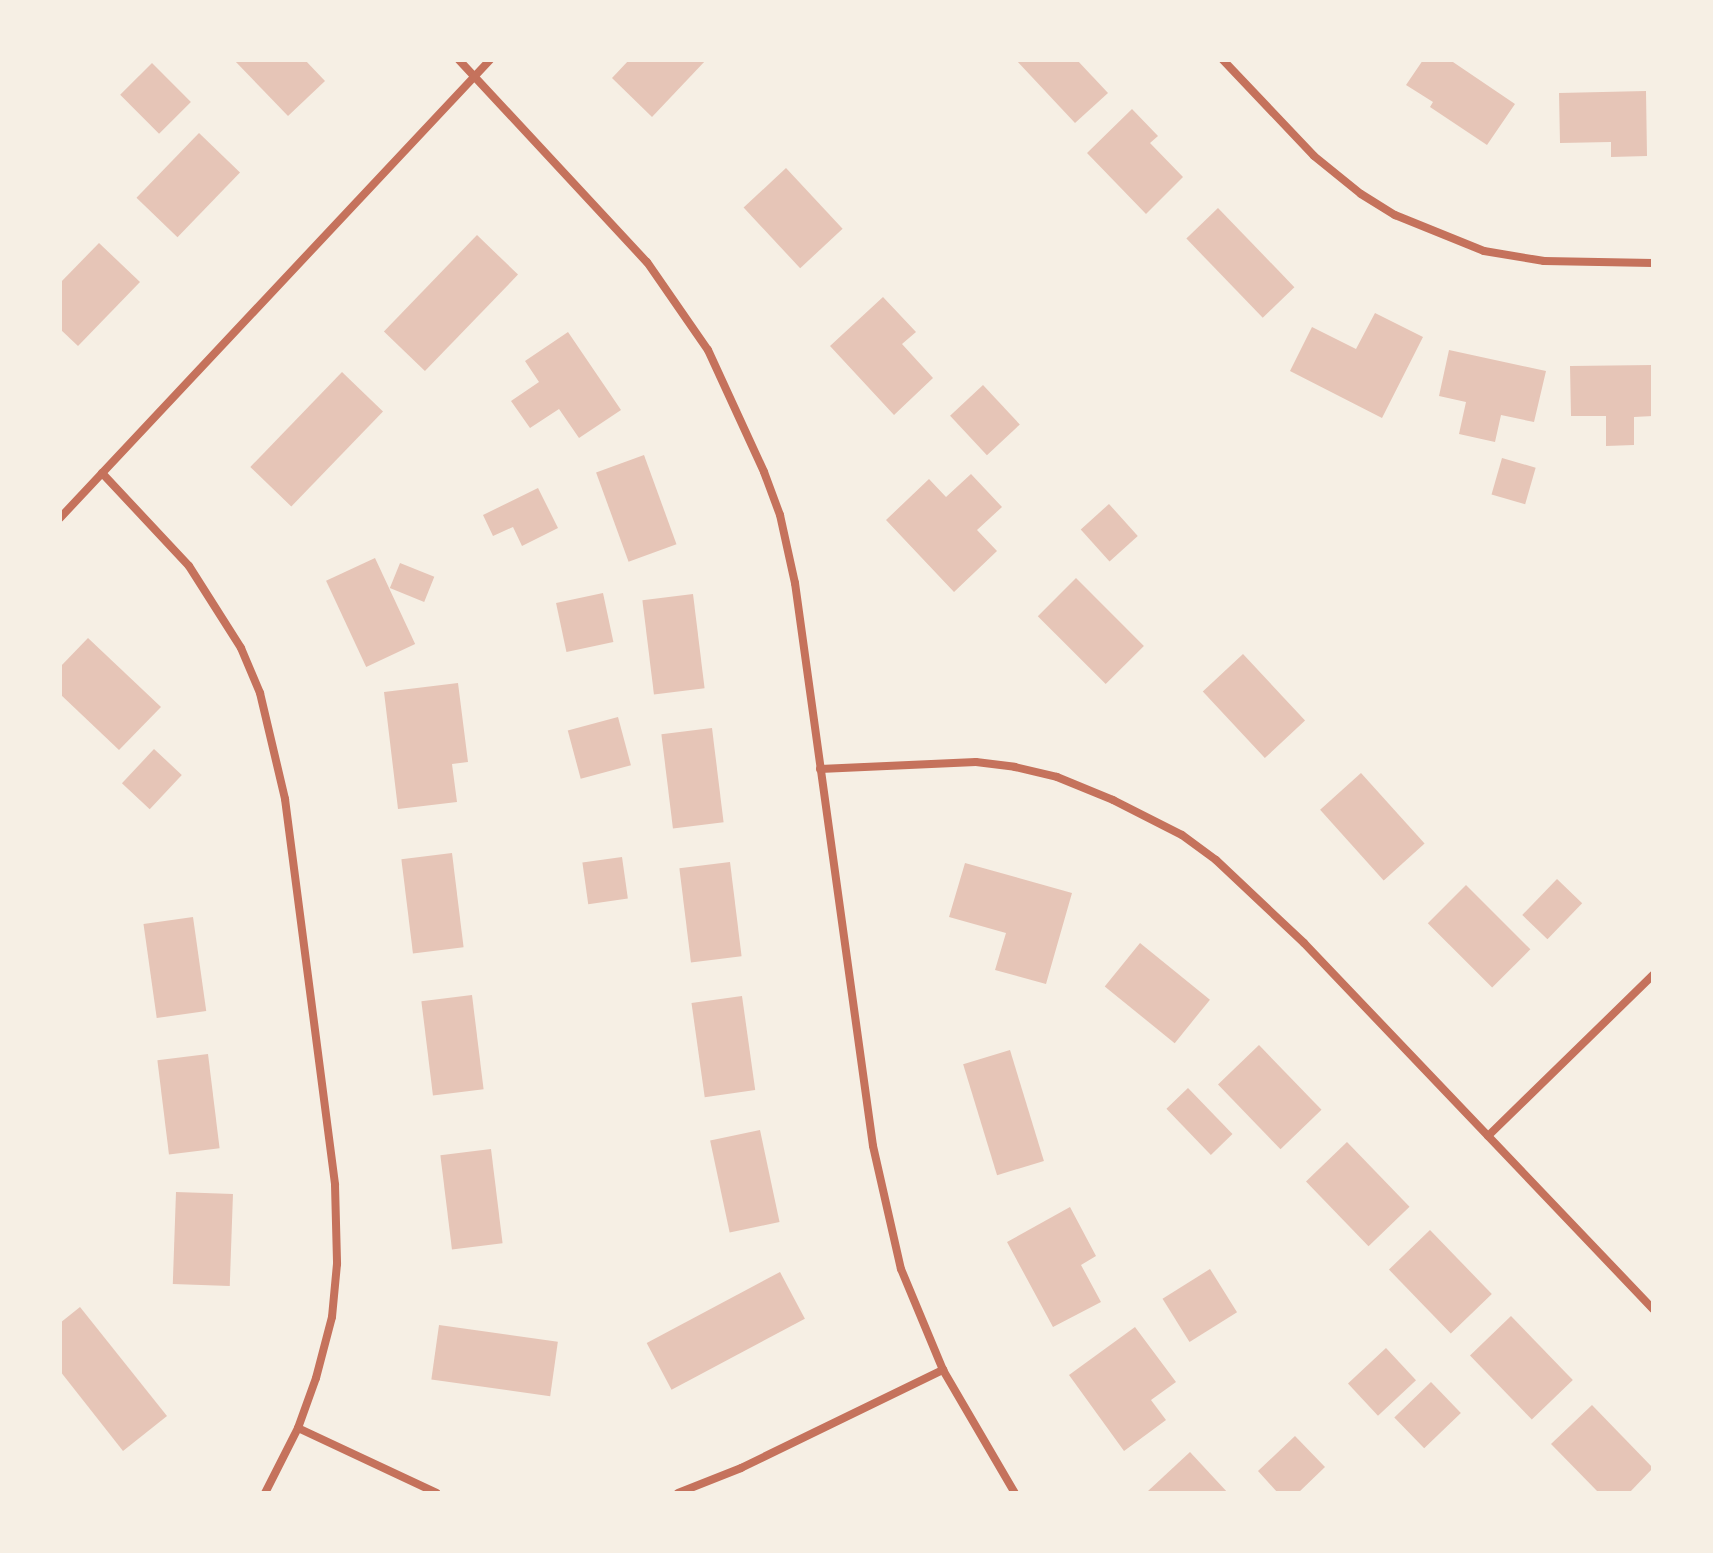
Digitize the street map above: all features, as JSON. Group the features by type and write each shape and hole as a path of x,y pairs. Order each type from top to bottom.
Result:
{"street":[{"path":"459,60 647,262 708,350 741,418 780,515 795,583 873,1146 901,1269 943,1370 1015,1493"},
{"path":"60,518 490,60"},
{"path":"1223,60 1314,156 1361,194 1395,215 1484,251 1544,261 1653,263"},
{"path":"102,473 169,542 213,600 241,648 260,693 277,756 287,814 337,1223 332,1317 298,1428 265,1493"},
{"path":"820,769 976,762 1015,767 1057,777 1148,815 1205,852 1248,888 1653,1309"},
{"path":"1488,1136 1653,975"},
{"path":"678,1493 741,1468 943,1370"},
{"path":"298,1428 437,1493"}],"building":[{"path":"234,60 305,60 325,81 288,116"},
{"path":"629,60 706,60 652,117 612,78"},
{"path":"1016,60 1077,60 1108,93 1075,123"},
{"path":"1423,60 1450,60 1515,104 1487,145 1430,107 1433,102 1406,85"},
{"path":"152,63 191,102 159,134 120,95"},
{"path":"1646,91 1647,156 1611,157 1611,142 1560,143 1559,93"},
{"path":"1132,109 1158,136 1150,143 1183,177 1146,214 1087,153"},
{"path":"199,133 240,173 177,237 136,198"},
{"path":"786,168 843,229 800,268 744,208"},
{"path":"1218,208 1294,287 1263,318 1186,239"},
{"path":"477,235 518,275 425,371 384,331"},
{"path":"99,243 140,282 78,346 60,329 60,283"},
{"path":"883,297 916,332 902,344 933,378 894,415 830,346"},
{"path":"1375,313 1423,337 1382,418 1290,371 1312,327 1356,349"},
{"path":"568,332 621,410 579,438 559,409 530,428 511,401 539,382 525,361"},
{"path":"1449,350 1546,371 1534,422 1501,415 1495,442 1459,434 1466,402 1439,396"},
{"path":"1653,365 1653,416 1634,417 1634,445 1606,446 1606,416 1571,416 1570,366"},
{"path":"342,372 383,412 291,507 250,467"},
{"path":"983,385 1020,424 987,455 950,416"},
{"path":"644,455 676,544 629,562 596,472"},
{"path":"1502,458 1536,468 1525,504 1492,495"},
{"path":"971,474 1002,507 977,530 997,551 954,592 886,520 929,479 946,497"},
{"path":"538,488 558,528 522,546 513,527 493,536 483,515"},
{"path":"1109,504 1138,536 1110,561 1081,529"},
{"path":"375,558 415,644 366,667 326,581"},
{"path":"400,563 434,577 424,602 390,588"},
{"path":"1076,578 1144,646 1106,684 1038,616"},
{"path":"603,593 613,642 566,652 556,603"},
{"path":"693,594 705,688 654,695 642,600"},
{"path":"88,638 161,707 119,750 60,694 60,667"},
{"path":"1243,654 1305,721 1265,758 1203,692"},
{"path":"458,683 468,762 452,764 457,802 398,809 384,692"},
{"path":"618,717 631,765 581,779 568,730"},
{"path":"712,728 724,822 673,829 661,734"},
{"path":"154,749 182,775 150,809 122,783"},
{"path":"1361,773 1425,844 1384,880 1320,810"},
{"path":"452,853 464,947 413,954 401,859"},
{"path":"622,857 628,899 588,904 582,863"},
{"path":"730,862 742,956 691,963 679,868"},
{"path":"965,863 1072,893 1046,984 995,970 1006,933 949,917"},
{"path":"1557,879 1582,903 1547,939 1522,915"},
{"path":"1466,885 1530,949 1492,988 1428,923"},
{"path":"193,917 206,1011 157,1018 143,924"},
{"path":"1140,943 1210,1000 1175,1043 1105,987"},
{"path":"472,995 484,1089 433,1096 421,1001"},
{"path":"742,996 755,1090 705,1097 691,1003"},
{"path":"1259,1045 1322,1110 1281,1149 1218,1085"},
{"path":"1010,1050 1044,1161 997,1175 963,1064"},
{"path":"208,1054 220,1148 169,1155 157,1060"},
{"path":"1188,1088 1232,1134 1211,1155 1166,1109"},
{"path":"760,1130 780,1222 730,1233 710,1141"},
{"path":"1347,1142 1410,1207 1369,1246 1306,1182"},
{"path":"491,1149 503,1243 452,1250 440,1155"},
{"path":"176,1192 233,1194 230,1286 173,1284"},
{"path":"1070,1207 1096,1256 1081,1265 1101,1302 1053,1327 1007,1242"},
{"path":"1430,1230 1492,1294 1451,1334 1389,1270"},
{"path":"1210,1269 1237,1312 1190,1342 1163,1299"},
{"path":"780,1272 805,1319 672,1390 647,1343"},
{"path":"80,1307 167,1416 123,1451 60,1371 60,1323"},
{"path":"1511,1316 1573,1380 1532,1420 1470,1356"},
{"path":"439,1325 558,1342 550,1396 431,1379"},
{"path":"1135,1327 1176,1382 1151,1400 1166,1420 1124,1451 1069,1375"},
{"path":"1386,1348 1416,1380 1378,1416 1348,1383"},
{"path":"1431,1382 1461,1413 1424,1448 1394,1417"},
{"path":"1592,1405 1653,1468 1629,1493 1599,1493 1551,1444"},
{"path":"1295,1436 1325,1467 1298,1493 1278,1493 1258,1471"},
{"path":"1190,1452 1228,1493 1148,1491"}]}
